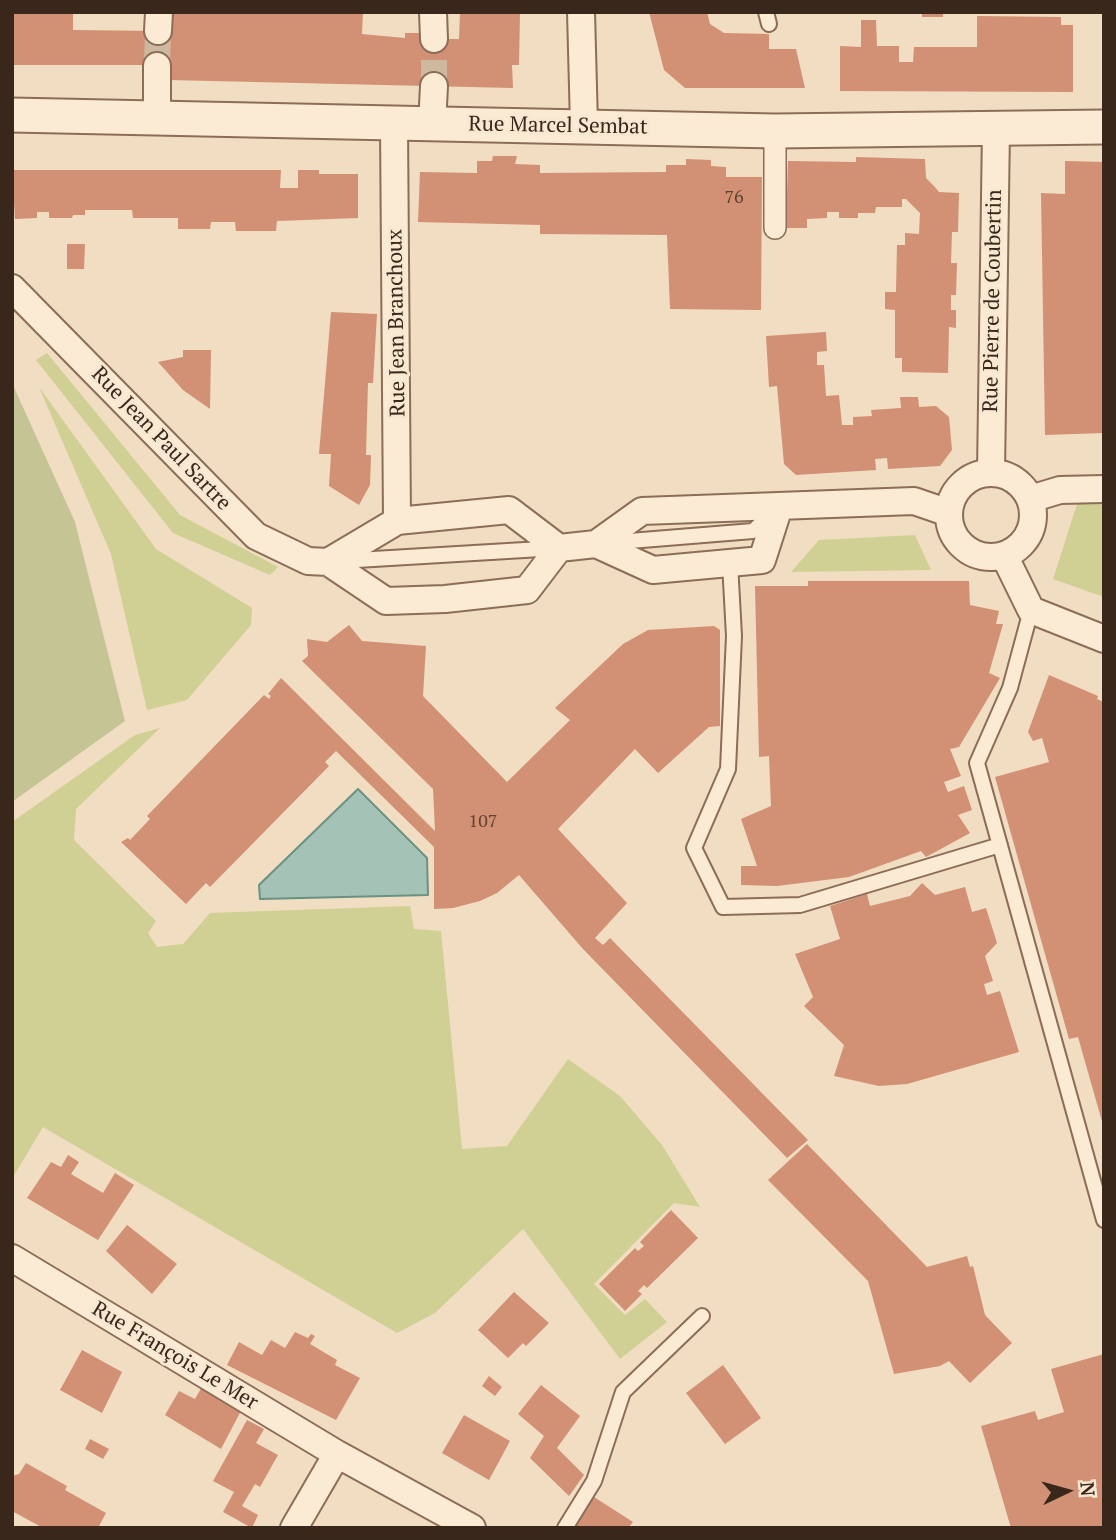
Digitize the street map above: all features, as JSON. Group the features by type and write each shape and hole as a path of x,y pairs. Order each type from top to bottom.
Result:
{"street":[{"path":"433,12 434,39"},
{"path":"581,12 584,125"},
{"path":"157,118 158,66"},
{"path":"432,125 433,86"},
{"name":"Rue Marcel Sembat","path":"12,115 775,131 1104,127"},
{"name":"Rue Jean Branchoux","path":"394,125 397,521"},
{"name":"Rue Pierre de Coubertin","path":"991,472 996,129"},
{"path":"775,131 775,228"},
{"name":"Rue Jean Paul Sartre","path":"12,288 256,536 308,561 328,562 386,601 445,599 527,590 559,548"},
{"path":"991,472 1012,477 1030,499 1032,524 1022,546 1004,555 982,555 962,545 954,533 949,513 952,499 963,483 976,475 991,472"},
{"path":"1030,499 1060,490 1104,489"},
{"path":"328,562 397,521 509,510 559,548 596,544 642,511 914,501 949,513"},
{"path":"596,544 653,570 762,561 779,507"},
{"path":"1004,555 1031,610 1104,639"},
{"name":"Rue François Le Mer","path":"12,1258 337,1454 472,1528"},
{"path":"294,1528 337,1454"}],"lane":[{"path":"328,562 559,548"},
{"path":"730,563 734,636 727,769 694,848 723,907 800,905 1000,845"},
{"path":"1031,610 1010,688 977,763 1104,1220"},
{"path":"565,1528 594,1481 623,1392 702,1316"}],"green space":[{"path":"47,353 180,515 278,567 270,575 173,533 36,360"},
{"path":"12,383 75,522 125,721 12,802"},
{"path":"39,387 156,549 252,608 251,625 187,700 147,710 111,554"},
{"path":"1104,500 1104,597 1053,579 1078,501"},
{"path":"915,535 931,570 791,572 819,540"},
{"path":"160,728 76,809 74,840 156,921 148,933 157,947 183,944 210,913 410,906 414,929 441,931 462,1149 507,1146 568,1059 620,1096 662,1145 700,1207 674,1203 594,1284 625,1315 645,1299 667,1322 620,1359 523,1229 435,1313 397,1333 43,1127 12,1179 12,822 135,735"}],"shaded area":[{"path":"358,789 427,858 428,895 260,899 259,885"}],"building":[{"path":"12,12 73,12 73,30 172,31 172,12 363,12 362,34 405,38 405,33 423,33 423,39 459,39 460,12 520,12 519,65 512,65 513,88 169,80 170,65 12,65"},
{"path":"649,12 707,12 710,24 724,33 769,34 769,49 796,49 805,88 685,88 664,70"},
{"path":"922,12 943,12 943,17 922,17"},
{"path":"977,16 1061,17 1061,25 1073,25 1073,92 840,91 840,46 861,47 861,20 876,20 877,46 899,46 899,62 913,62 914,47 977,47"},
{"path":"493,156 517,156 515,164 540,165 540,173 666,172 666,165 686,165 686,159 711,160 711,166 726,167 726,177 762,177 761,310 670,309 667,235 540,234 540,225 418,222 420,172 477,173 477,161 492,161"},
{"path":"856,157 925,159 926,178 939,192 959,193 958,232 952,232 951,263 957,263 956,295 951,295 951,310 956,310 956,328 949,327 948,373 902,372 902,358 895,358 895,310 885,309 885,292 896,292 897,245 905,245 905,233 919,234 920,213 906,199 902,199 902,207 876,207 875,213 858,213 858,218 839,218 839,212 827,212 827,218 807,219 807,228 786,228 788,161 856,162"},
{"path":"1065,161 1104,162 1104,433 1045,435 1041,193 1065,194"},
{"path":"12,170 281,170 280,188 298,188 298,170 319,170 319,174 358,174 358,218 277,221 276,231 236,231 235,222 211,222 210,229 178,229 178,218 133,218 132,210 85,210 85,215 73,215 72,218 49,218 49,212 37,212 37,218 15,219"},
{"path":"67,244 85,244 84,269 67,269"},
{"path":"331,312 377,314 373,383 368,383 366,455 371,455 370,485 359,505 329,486 331,454 319,454"},
{"path":"826,332 827,351 817,352 817,365 824,365 826,396 839,395 842,425 853,425 853,417 872,416 871,410 901,408 900,397 918,397 919,407 936,406 949,417 952,450 940,466 888,469 887,458 875,459 876,470 796,475 784,464 777,386 769,387 766,336"},
{"path":"183,350 211,350 210,409 183,390 158,362 183,357"},
{"path":"808,581 969,581 970,605 999,611 996,624 1003,624 989,673 1000,678 959,747 950,749 961,776 944,782 948,792 964,786 972,810 958,815 970,833 926,857 921,851 849,877 777,886 741,885 741,866 757,866 741,819 771,806 769,756 759,757 755,586 808,586"},
{"path":"349,625 362,641 426,646 423,696 507,782 570,720 555,708 623,644 648,630 714,626 720,630 720,726 709,727 658,773 635,749 558,829 627,903 595,938 603,945 610,938 808,1140 787,1158 583,949 519,875 497,893 480,901 453,908 434,909 434,847 336,751 325,762 329,766 210,887 206,883 186,904 121,842 128,838 130,840 150,819 147,816 264,695 269,699 271,696 268,694 281,678 435,831 433,789 302,661 308,656 307,639 327,642"},
{"path":"1049,675 1098,696 1097,699 1104,702 1103,1125 1078,1037 1069,1039 995,777 1049,762 1042,738 1033,741 1028,732"},
{"path":"922,883 935,895 965,887 972,912 986,908 997,943 985,956 993,981 984,984 987,995 1000,991 1019,1052 907,1084 879,1086 834,1076 844,1045 804,1006 813,997 795,954 840,939 830,906 867,894 870,906 910,896"},
{"path":"807,1144 927,1267 967,1256 970,1267 973,1266 985,1315 1012,1343 970,1383 949,1361 940,1366 894,1374 868,1281 768,1180"},
{"path":"68,1155 79,1162 71,1174 103,1193 115,1173 134,1185 98,1240 27,1198 51,1162 61,1167"},
{"path":"671,1210 698,1238 647,1288 644,1285 638,1291 642,1294 625,1311 599,1284 635,1248 638,1251 644,1246 640,1242"},
{"path":"127,1225 177,1264 152,1294 106,1251"},
{"path":"514,1292 549,1323 526,1346 523,1343 508,1358 478,1330"},
{"path":"295,1332 308,1338 311,1334 315,1336 310,1344 337,1360 335,1365 360,1378 336,1420 227,1365 239,1342 262,1355 271,1340 285,1348"},
{"path":"82,1350 122,1372 102,1413 60,1390"},
{"path":"1104,1354 1104,1528 1011,1528 981,1426 1035,1411 1038,1420 1064,1412 1051,1369"},
{"path":"723,1365 761,1418 725,1444 686,1393"},
{"path":"489,1376 502,1387 495,1396 482,1386"},
{"path":"203,1385 243,1407 221,1449 165,1415 179,1391 195,1399"},
{"path":"541,1385 580,1416 557,1448 584,1475 569,1496 530,1458 544,1436 518,1414"},
{"path":"464,1415 510,1441 489,1480 442,1453"},
{"path":"247,1420 264,1429 256,1443 278,1455 260,1487 255,1484 242,1506 258,1515 252,1528 223,1512 234,1492 213,1481"},
{"path":"90,1439 109,1449 103,1459 85,1449"},
{"path":"26,1463 67,1486 65,1490 106,1513 98,1528 43,1528 12,1511 12,1476 19,1474"},
{"path":"594,1497 633,1522 628,1528 575,1528"}],"tunnel":[{"path":"157,66 158,31"},
{"path":"434,39 434,86"}]}
